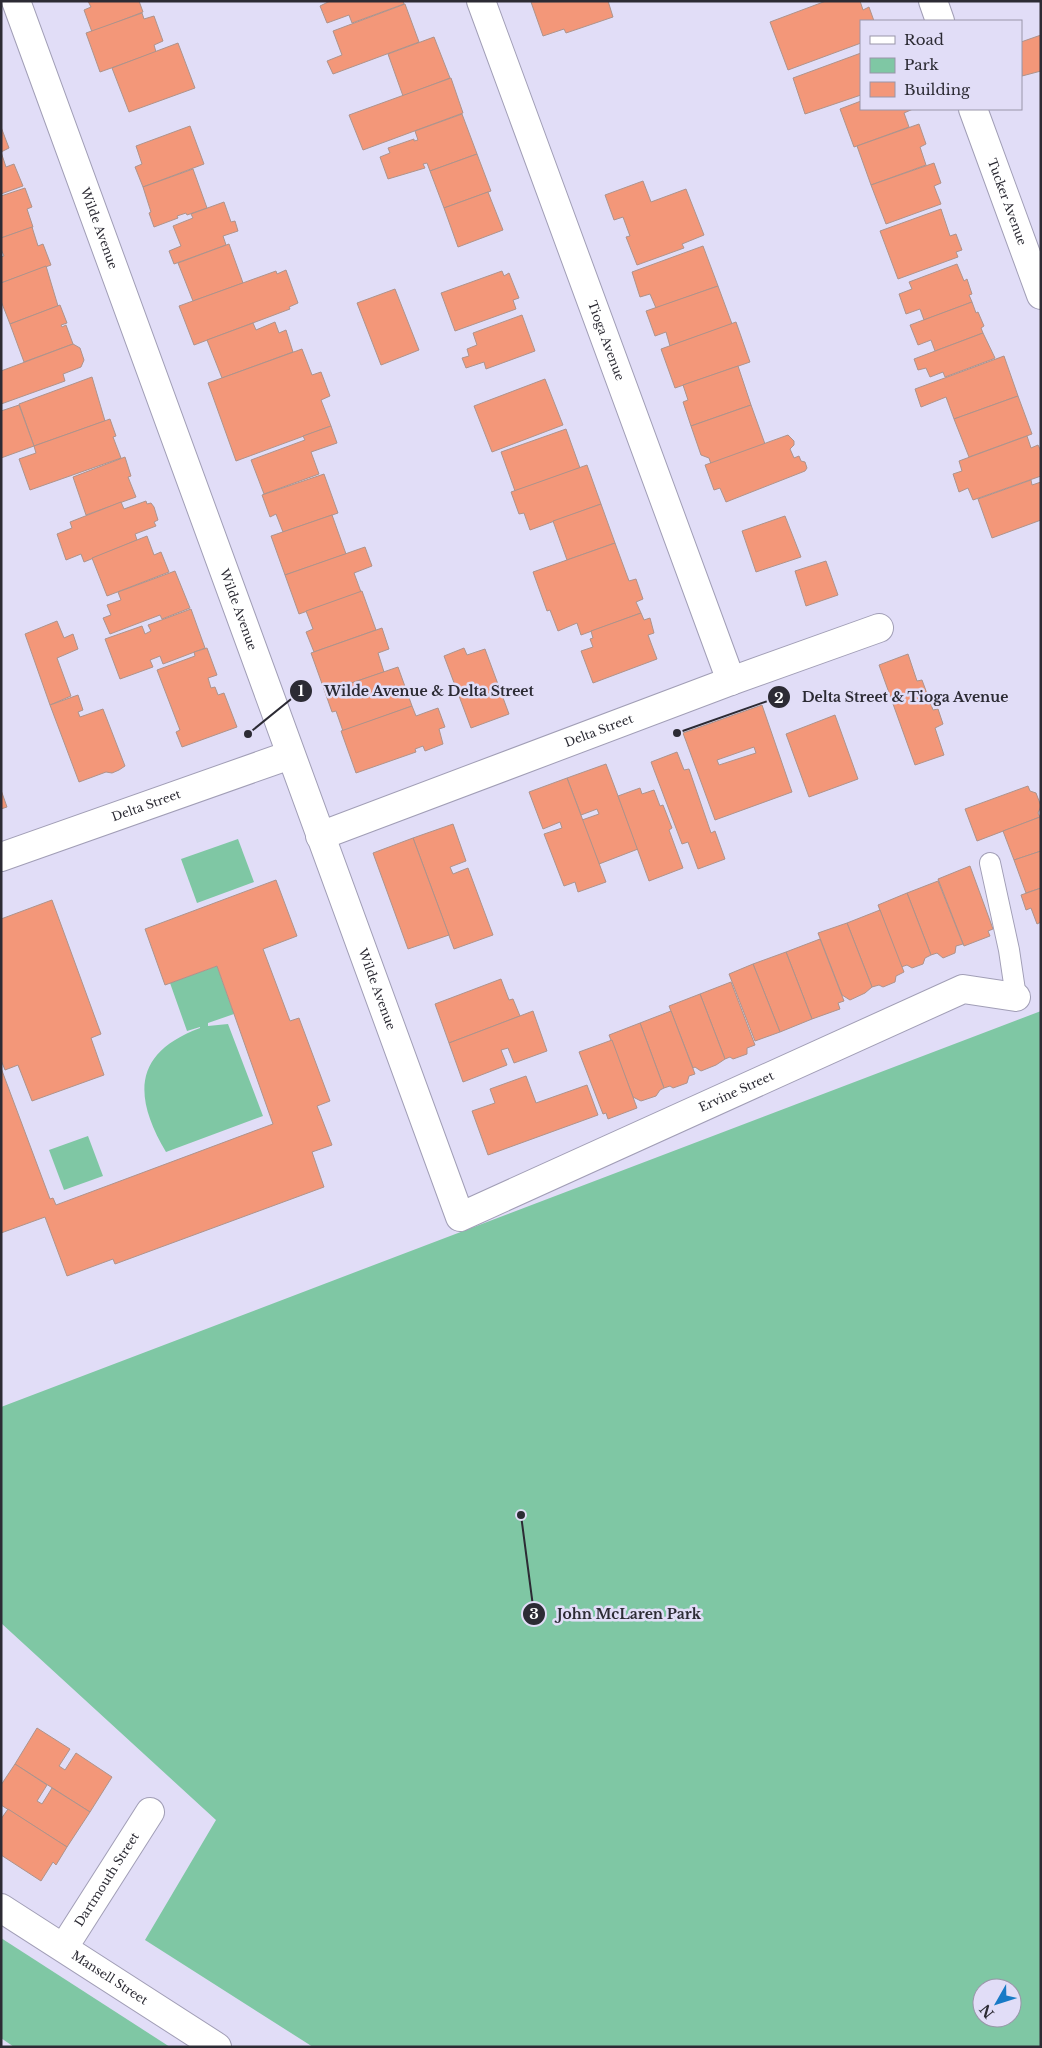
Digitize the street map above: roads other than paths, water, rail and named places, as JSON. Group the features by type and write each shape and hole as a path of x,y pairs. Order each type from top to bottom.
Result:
{"street":[{"name":"Wilde Avenue","path":"16,1 460,1217"},
{"name":"Tioga Avenue","path":"481,1 731,681"},
{"path":"933,1 940,20"},
{"name":"Tucker Avenue","path":"972,110 1041,295"},
{"name":"Delta Street","path":"320,836 731,681 879,628"},
{"name":"Delta Street","path":"1,857 290,755"},
{"name":"Ervine Street","path":"460,1217 963,989 1016,997"},
{"name":"Dartmouth Street","path":"64,1947 150,1812"},
{"name":"Mansell Street","path":"1,1908 217,2047"}],"lane":[{"path":"990,862 1009,950 1016,997"}],"place":[{"name":"Delta Street & Tioga Avenue","path":"677,733"},
{"name":"Wilde Avenue & Delta Street","path":"248,734"},
{"name":"John McLaren Park","path":"521,1515"}]}
